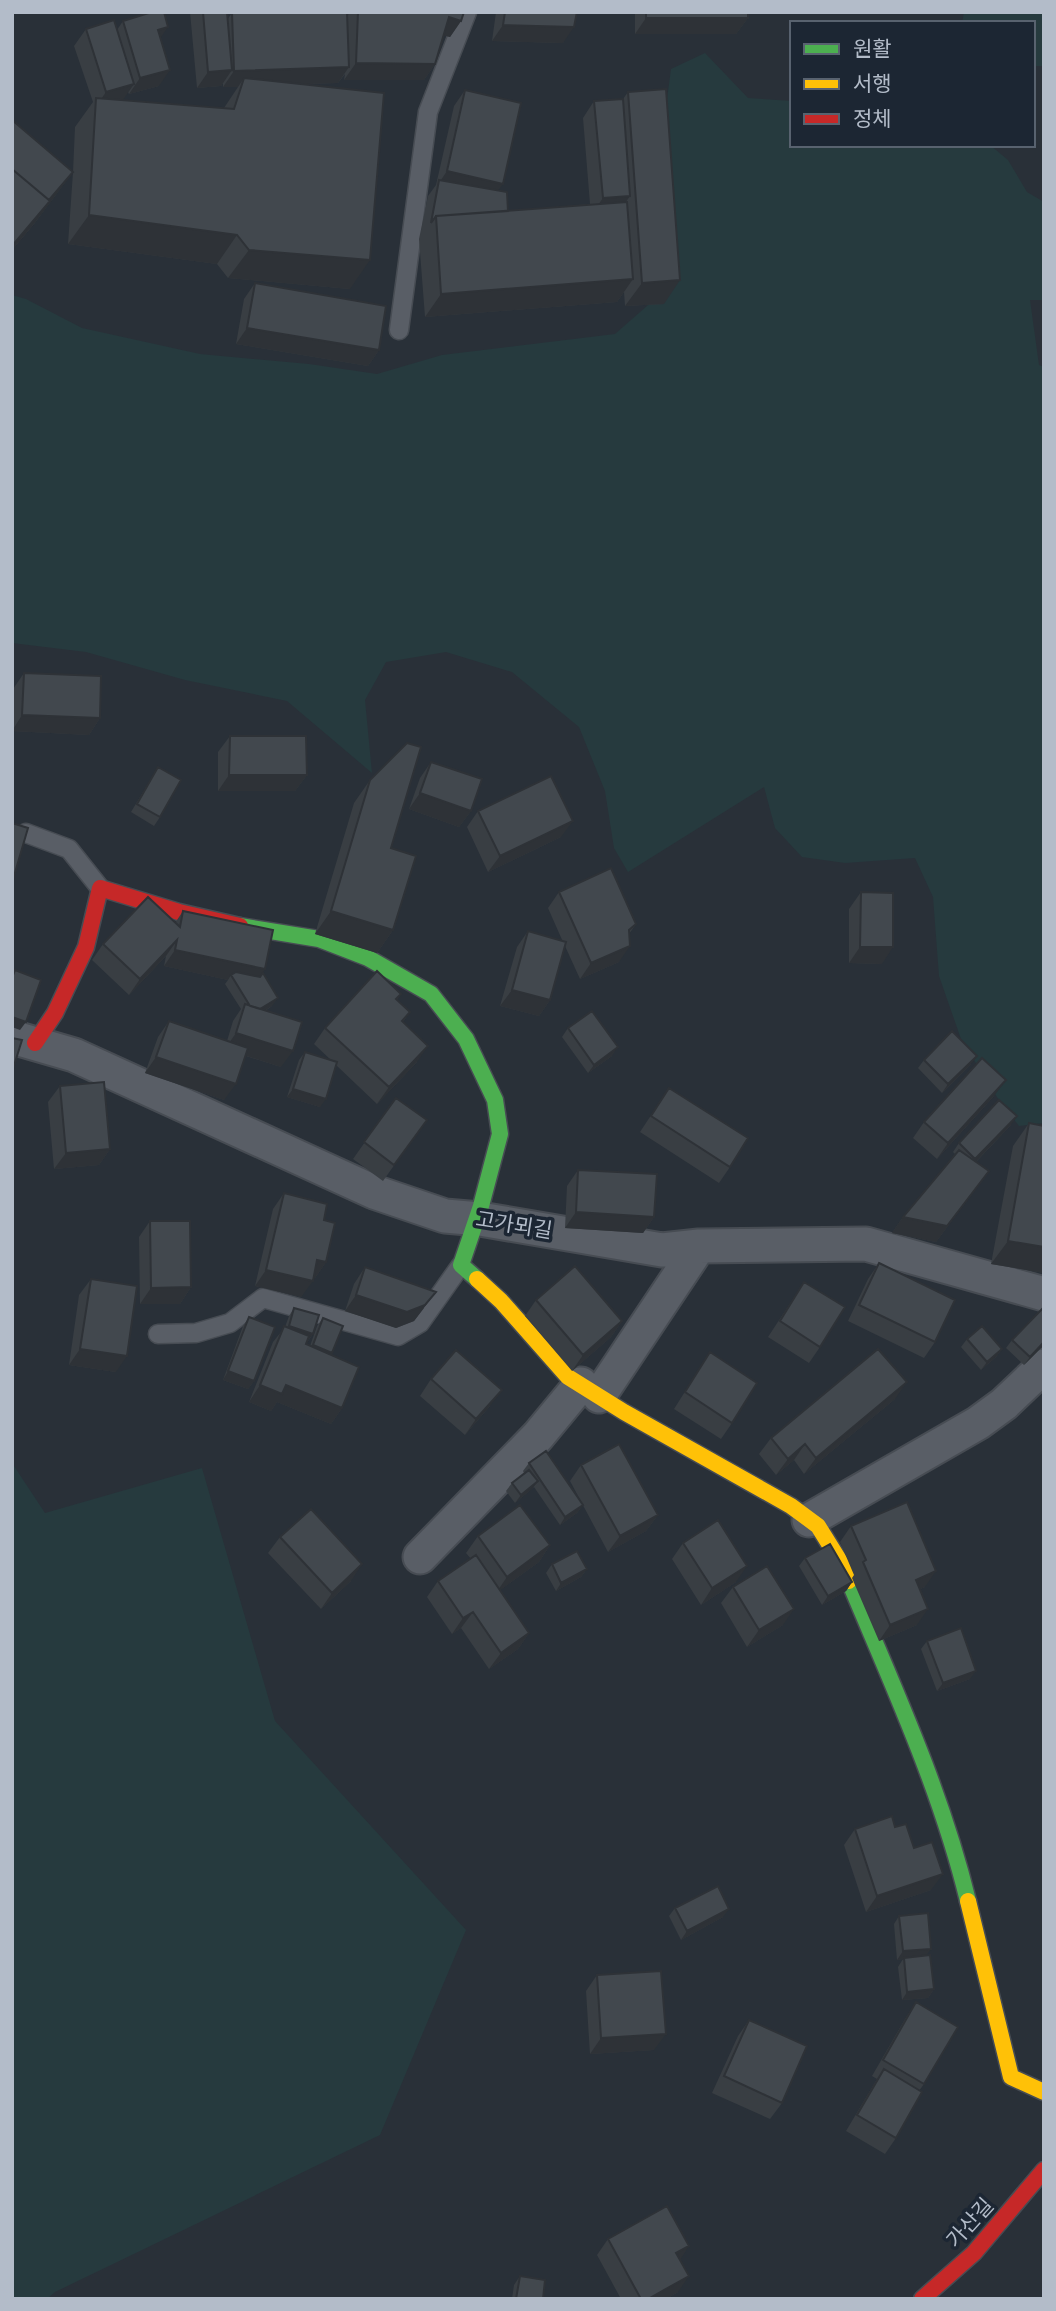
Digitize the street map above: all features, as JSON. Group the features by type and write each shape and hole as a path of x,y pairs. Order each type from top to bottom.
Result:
{"street":[{"path":"24,1040 55,1013 86,947 100,888 215,921 303,934 336,943 398,974 430,994 458,1027 487,1079 498,1109 500,1132 480,1219 461,1265 501,1301 568,1377 791,1506 818,1526 841,1563 924,1758 958,1859 1011,2077 1044,2092"},
{"name":"고가뫼길","path":"24,1040 74,1055 374,1192 445,1216 480,1219 662,1250 699,1246 866,1244 1044,1294"},
{"path":"420,1557 529,1446 590,1390 699,1246"},
{"path":"809,1520 978,1423 1004,1404 1044,1366"},
{"name":"가산길","path":"922,2299 974,2253 1044,2170"}],"lane":[{"path":"398,330 428,112 467,12"},
{"path":"26,833 69,849 100,888"},
{"path":"158,1334 195,1333 230,1323 263,1298 398,1336 420,1324 461,1265"}],"green space":[{"path":"964,12 1044,12 1044,66 1035,66 1035,21 962,21"},
{"path":"705,53 748,98 790,101 790,147 992,147 1008,160 1027,192 1044,202 1044,300 1030,300 1039,365 1044,367 1044,1123 1019,1126 997,1097 961,1039 939,976 933,897 915,858 845,863 802,857 775,828 764,787 628,872 614,848 605,791 579,727 512,672 446,652 386,662 365,700 372,773 287,701 185,680 86,652 12,643 12,295 26,299 82,328 200,354 309,364 377,374 442,355 615,334 663,292 665,114 671,69"},
{"path":"12,1463 45,1513 202,1468 275,1721 466,1930 380,2135 55,2292 47,2299 12,2299"}],"building":[{"path":"152,12 164,12 168,27 158,30 170,70 140,78 123,21"},
{"path":"203,12 227,12 232,70 208,72"},
{"path":"347,12 349,67 234,71 232,13"},
{"path":"358,12 464,12 461,21 449,17 435,64 356,63"},
{"path":"505,12 577,12 574,27 503,25"},
{"path":"646,12 748,12 748,18 646,18"},
{"path":"114,20 134,84 106,92 86,29"},
{"path":"244,78 384,93 370,260 249,250 237,235 89,215 96,98 234,109"},
{"path":"666,89 680,280 642,283 628,92"},
{"path":"465,90 521,103 503,184 447,171"},
{"path":"623,99 630,196 603,198 594,101"},
{"path":"12,120 73,172 49,200 12,169"},
{"path":"12,169 50,201 12,246"},
{"path":"439,180 507,192 508,211 436,216 431,223"},
{"path":"627,202 633,279 441,294 436,216"},
{"path":"255,283 386,306 379,350 247,328"},
{"path":"24,673 101,676 100,718 22,715"},
{"path":"230,736 306,736 307,775 229,775"},
{"path":"407,743 421,747 391,848 416,856 393,930 331,911 370,780"},
{"path":"431,762 482,779 471,811 420,793"},
{"path":"158,767 181,780 160,817 137,804"},
{"path":"551,776 573,821 500,856 478,811"},
{"path":"12,823 28,828 12,883"},
{"path":"611,868 636,924 629,930 630,946 591,963 559,892"},
{"path":"861,892 893,893 893,947 860,947"},
{"path":"148,897 180,927 183,911 273,930 265,969 175,950 177,940 140,979 103,944"},
{"path":"528,931 566,942 550,1000 512,990"},
{"path":"15,970 41,980 26,1022 12,1017 12,978"},
{"path":"377,971 401,994 396,999 410,1012 402,1021 428,1046 389,1087 325,1028"},
{"path":"236,972 260,977 263,973 278,998 260,1009 250,1006 231,975"},
{"path":"245,1004 302,1022 293,1051 236,1033"},
{"path":"592,1011 618,1047 594,1065 568,1028"},
{"path":"169,1021 248,1048 236,1084 156,1057"},
{"path":"952,1031 977,1056 948,1084 924,1060"},
{"path":"12,1038 22,1040 12,1072"},
{"path":"305,1052 337,1062 326,1099 293,1089"},
{"path":"982,1058 1006,1080 948,1143 924,1122"},
{"path":"104,1082 110,1149 66,1153 60,1086"},
{"path":"669,1088 748,1138 730,1167 651,1116"},
{"path":"396,1098 427,1120 394,1165 364,1142"},
{"path":"999,1100 1017,1116 975,1159 959,1143"},
{"path":"1029,1123 1044,1126 1044,1247 1008,1241"},
{"path":"959,1150 989,1171 947,1226 903,1217"},
{"path":"578,1170 657,1174 654,1217 576,1212"},
{"path":"284,1193 327,1204 324,1220 335,1223 326,1262 317,1260 313,1281 266,1270"},
{"path":"150,1221 190,1221 191,1287 151,1288"},
{"path":"879,1263 955,1300 935,1342 859,1305"},
{"path":"575,1266 622,1321 583,1355 536,1300"},
{"path":"365,1267 436,1292 425,1305 407,1312 356,1295"},
{"path":"91,1279 137,1286 127,1356 80,1349"},
{"path":"804,1282 845,1307 820,1347 780,1321"},
{"path":"1044,1307 1044,1342 1030,1357 1012,1340"},
{"path":"294,1308 319,1315 313,1334 289,1326"},
{"path":"249,1317 275,1327 254,1381 228,1371"},
{"path":"323,1318 343,1326 332,1353 313,1345"},
{"path":"284,1326 309,1336 306,1344 359,1367 342,1408 286,1385 282,1394 260,1385"},
{"path":"982,1326 1002,1349 987,1362 967,1339"},
{"path":"878,1349 907,1382 816,1458 805,1444 788,1459 771,1438"},
{"path":"456,1350 502,1390 476,1419 431,1379"},
{"path":"710,1352 757,1383 732,1423 685,1392"},
{"path":"619,1444 658,1515 620,1536 581,1465"},
{"path":"546,1451 583,1505 565,1517 529,1463"},
{"path":"529,1470 538,1481 521,1495 512,1483"},
{"path":"907,1502 936,1571 916,1580 928,1609 890,1625 851,1526"},
{"path":"520,1505 550,1545 507,1577 478,1536"},
{"path":"311,1509 362,1564 332,1593 280,1537"},
{"path":"718,1520 747,1566 712,1588 683,1543"},
{"path":"830,1544 852,1582 828,1596 805,1558"},
{"path":"577,1551 587,1569 561,1583 552,1564"},
{"path":"476,1555 529,1633 501,1653 473,1612 463,1618 438,1581"},
{"path":"767,1566 794,1609 759,1630 733,1587"},
{"path":"961,1628 976,1671 943,1683 927,1641"},
{"path":"892,1816 895,1827 906,1824 914,1848 932,1842 943,1874 877,1896 855,1829"},
{"path":"718,1886 729,1909 687,1931 675,1908"},
{"path":"928,1913 931,1949 903,1951 899,1916"},
{"path":"930,1955 934,1989 907,1992 904,1958"},
{"path":"661,1971 666,2034 601,2038 597,1975"},
{"path":"916,2002 958,2027 924,2084 883,2060"},
{"path":"749,2020 807,2046 782,2103 724,2076"},
{"path":"884,2069 922,2092 896,2138 857,2115"},
{"path":"667,2206 689,2246 676,2253 689,2276 648,2299 641,2299 608,2239"},
{"path":"520,2276 545,2280 543,2299 516,2299"}],"traffic: fast":[{"path":"240,926 319,939 368,958 431,994 466,1039 495,1100 500,1134 481,1206 461,1265 477,1279"},
{"path":"849,1581 930,1779 968,1901"}],"traffic: slow":[{"path":"477,1279 501,1301 568,1377 624,1412 791,1506 818,1526 849,1581"},
{"path":"968,1901 1011,2077 1044,2092"}],"traffic: jam":[{"path":"35,1043 55,1013 86,947 100,888 179,912 240,926"},
{"path":"922,2299 974,2253 1044,2170"}]}
